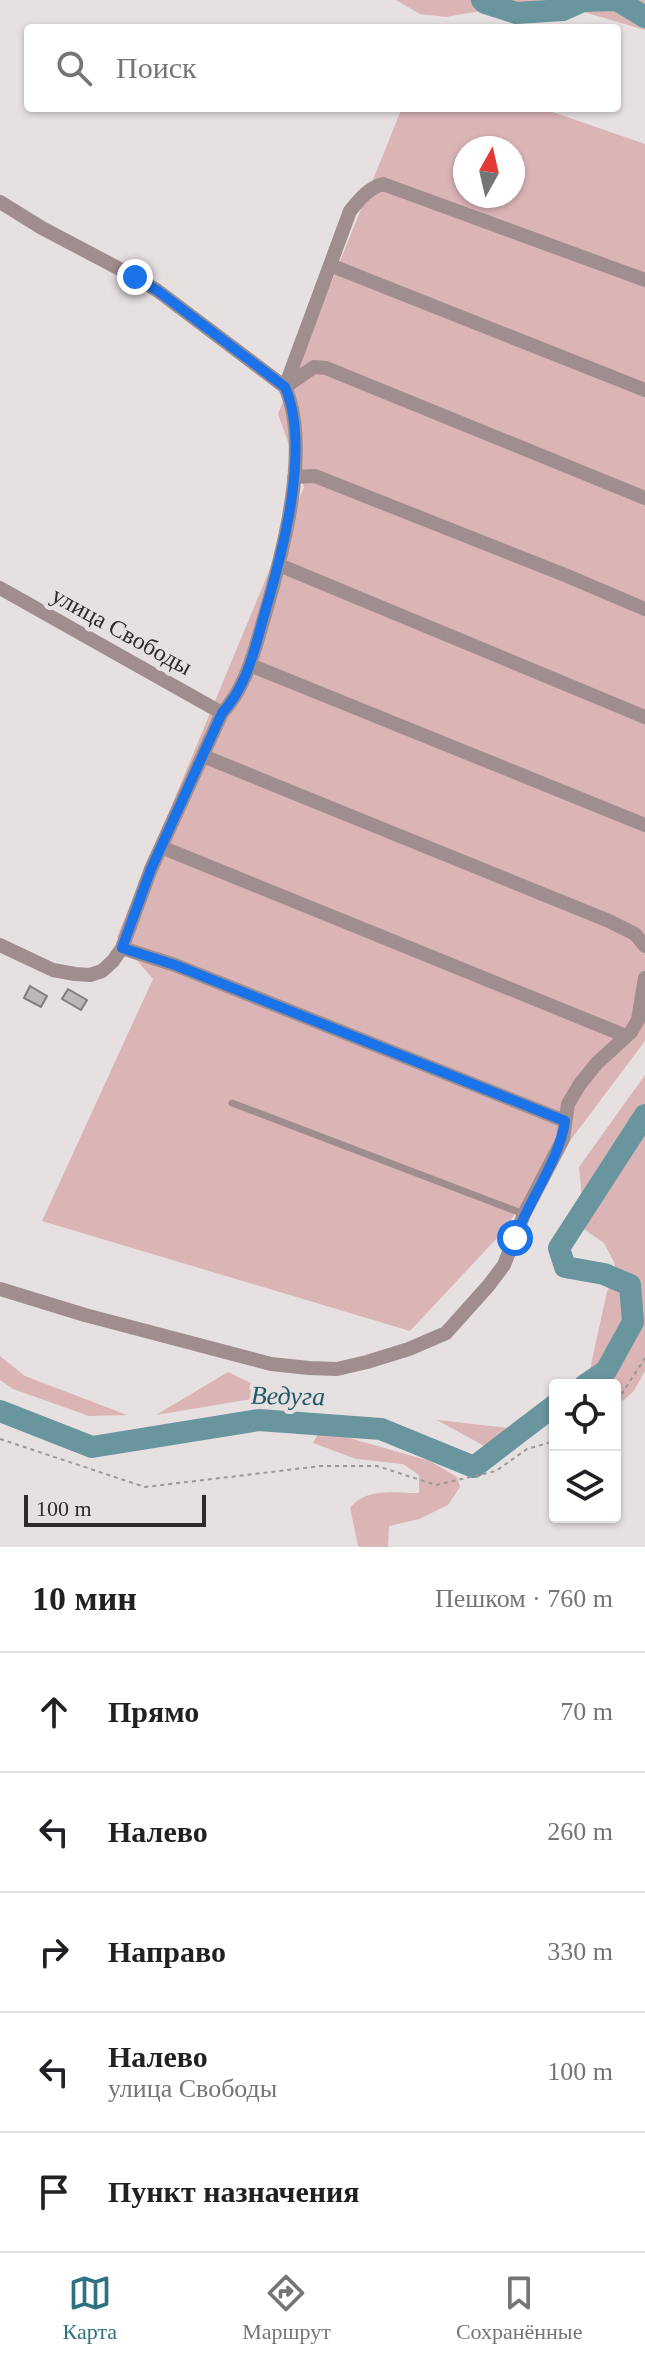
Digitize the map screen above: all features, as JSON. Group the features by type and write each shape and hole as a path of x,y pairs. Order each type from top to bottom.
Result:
{"street":[{"path":"285,387 350,211 375,186 383,184 645,280"},
{"path":"0,202 158,291 285,387 294,425 294,477 279,565 250,665 234,701 222,713 161,847 122,948 102,971 90,975 53,970 0,945"},
{"path":"330,265 645,390"},
{"path":"285,387 314,367 326,368 645,498"},
{"path":"294,477 315,476 645,609"},
{"path":"279,565 645,717"},
{"name":"улица Свободы","path":"1,591 222,713"},
{"path":"250,665 645,825"},
{"path":"203,756 609,921 635,934 645,946"},
{"path":"161,847 626,1036"},
{"path":"122,948 175,965 565,1121"},
{"path":"0,1289 271,1364 337,1369 409,1349 446,1333 504,1265 524,1214 563,1139 568,1104 597,1063 638,1020 645,978"}],"lane":[{"path":"232,1103 524,1214"}],"path":[{"path":"621,1395 645,1358"},
{"path":"0,1439 145,1487 321,1466 377,1466 436,1485 496,1471 527,1449 549,1443"}],"shaded area":[{"path":"396,0 543,0 446,17 420,14"},
{"path":"543,0 645,0 645,30"},
{"path":"400,112 553,112 645,144 645,1041 497,1238 410,1331 42,1221 153,979 117,937 304,487 278,414"},
{"path":"645,1075 645,1371 633,1392 621,1402 621,1379 584,1379 590,1369 607,1292 616,1272 604,1243 585,1230 579,1167"},
{"path":"0,1356 25,1376 127,1415 89,1416 13,1389 0,1380"},
{"path":"228,1372 275,1395 156,1415"},
{"path":"437,1420 509,1428 486,1447"},
{"path":"318,1434 339,1435 430,1461 457,1477 460,1487 448,1505 419,1519 389,1526 388,1547 360,1547 350,1508 373,1494 419,1493 419,1475 403,1464 356,1459 313,1443"}],"building":[{"path":"30,986 47,996 41,1007 24,998"},
{"path":"68,989 87,1000 81,1010 62,999"}],"waterway":[{"name":"Ведуга","path":"482,0 516,13 563,10 583,1 615,0"},
{"name":"Ведуга","path":"617,0 645,17"},
{"name":"Ведуга","path":"594,1379 606,1371 633,1322 630,1285 604,1274 565,1267 559,1248 645,1115"},
{"name":"Ведуга","path":"0,1411 92,1447 259,1420 381,1429 474,1467 549,1410"}],"route":[{"path":"135,277 285,387 294,425 294,477 282,555 249,669 234,701 222,713 151,869 122,948 175,965 565,1121 563,1139 515,1238"}]}
